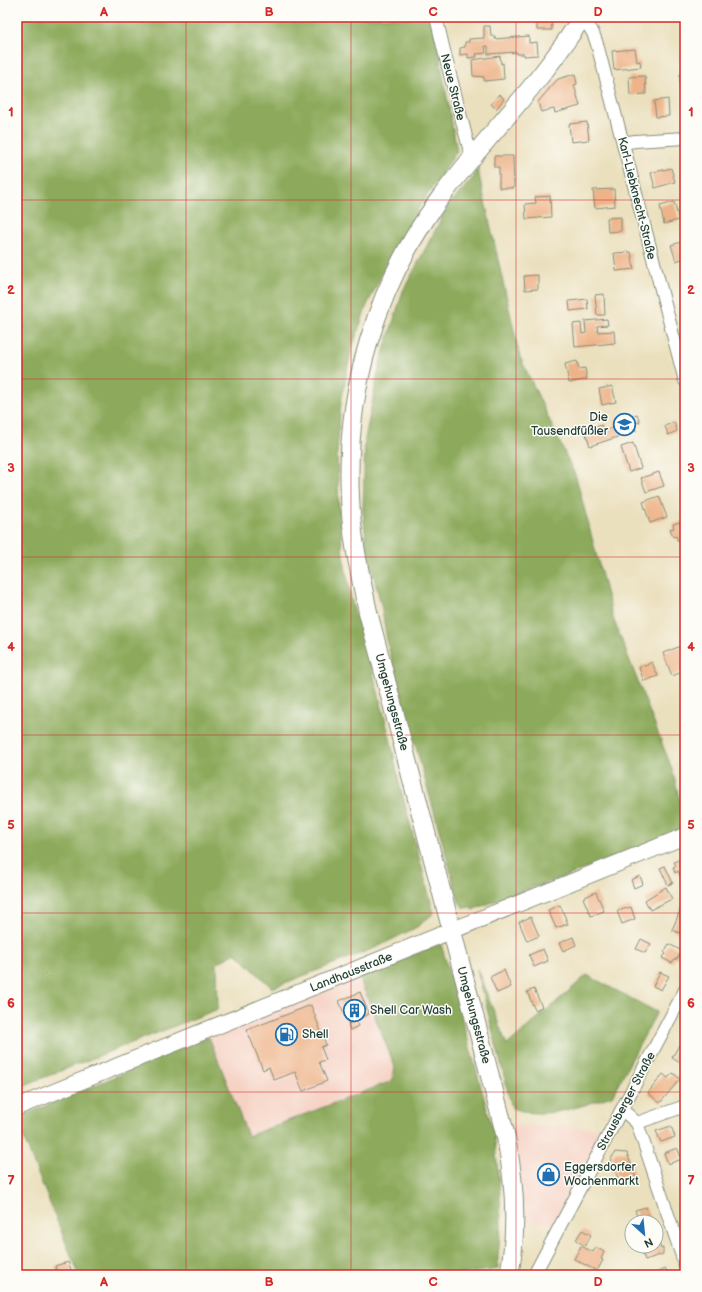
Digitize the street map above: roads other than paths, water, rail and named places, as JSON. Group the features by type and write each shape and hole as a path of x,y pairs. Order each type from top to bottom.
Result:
{"main road":[{"name":"Karl-Liebknecht-Straße","path":"476,154 546,69 581,18"},
{"name":"Umgehungsstraße","path":"476,154 421,226 402,259 386,294 366,349 359,380 354,415 350,466 350,497 353,534 368,612 506,1137 511,1162 513,1186 514,1239 509,1273"}],"street":[{"name":"Neue Straße","path":"436,17 469,148 476,154"},
{"name":"Karl-Liebknecht-Straße","path":"581,18 592,30 624,143 685,381"},
{"path":"624,143 685,138"},
{"name":"Landhausstraße","path":"17,1107 685,836"},
{"name":"Strausberger Straße","path":"534,1275 685,990"},
{"path":"637,1123 685,1106"},
{"path":"621,1111 637,1123 685,1265"}],"place":[{"name":"Die Tausendfüßler","path":"624,424"},
{"name":"Shell Car Wash","path":"355,1010"},
{"name":"Shell","path":"287,1034"},
{"name":"Eggersdorfer Wochenmarkt","path":"549,1174"}]}
